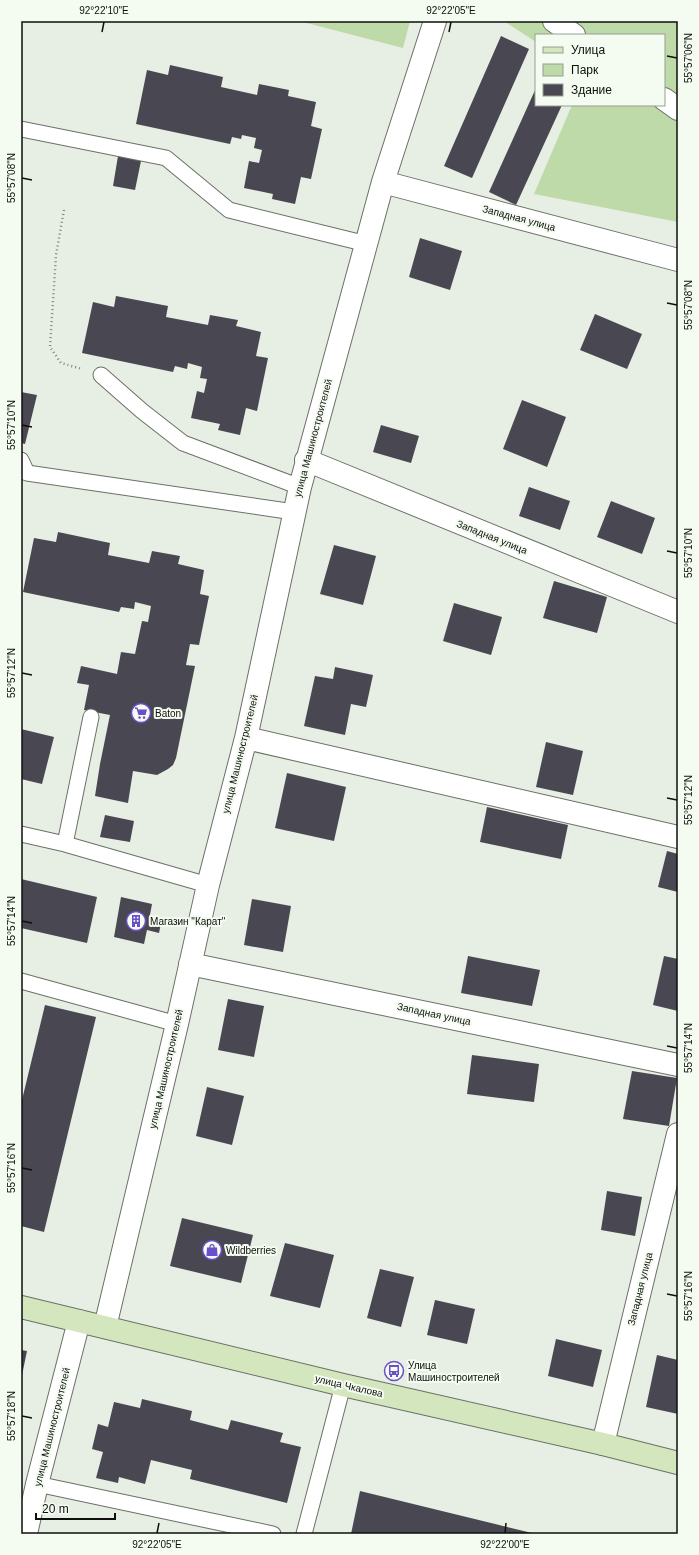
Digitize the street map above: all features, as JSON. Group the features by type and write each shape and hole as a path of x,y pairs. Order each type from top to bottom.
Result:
{"main road":[{"name":"улица Чкалова","path":"21,1307 343,1385 603,1444 678,1463"}],"street":[{"name":"улица Машиностроителей","path":"306,460 383,182 435,21"},
{"path":"554,21 573,34"},
{"path":"665,100 678,109"},
{"name":"Западная улица","path":"383,182 678,260"},
{"name":"Западная улица","path":"306,460 678,612"},
{"name":"улица Машиностроителей","path":"105,1327 177,1024 208,885 246,738 300,487"},
{"path":"246,738 678,837"},
{"name":"Западная улица","path":"190,964 678,1065"},
{"name":"Западная улица","path":"603,1444 678,1134"},
{"name":"улица Машиностроителей","path":"26,1534 37,1484 79,1321"}],"lane":[{"path":"21,128 166,158 229,210 366,244"},
{"path":"101,375 142,411 183,442 300,487 306,460"},
{"path":"23,473 294,512"},
{"path":"65,844 91,717"},
{"path":"21,834 65,844 208,885"},
{"path":"21,981 177,1024"},
{"path":"304,1534 343,1385"},
{"path":"37,1484 273,1534"}],"path":[{"path":"64,210 56,255 50,347 61,363 101,375"}],"green space":[{"path":"299,21 410,21 403,48"},
{"path":"504,21 678,21 678,222 534,194 572,106 665,106 665,34 535,34 535,41"}],"building":[{"path":"501,36 529,49 472,178 444,166"},
{"path":"170,65 223,77 221,87 257,95 259,84 289,90 288,96 316,102 311,126 322,129 311,179 301,177 295,204 272,199 273,194 244,188 249,161 259,163 262,150 254,148 256,138 242,135 241,139 232,137 230,144 136,124 147,70 168,75"},
{"path":"535,90 535,106 562,106 516,205 489,192"},
{"path":"118,156 141,161 135,190 113,186"},
{"path":"420,238 462,251 450,290 409,277"},
{"path":"116,296 168,306 166,317 208,325 210,315 238,320 236,326 261,332 256,356 268,358 257,411 246,408 240,435 218,430 220,424 191,418 197,391 204,393 207,379 200,378 202,367 188,363 187,369 175,366 173,372 82,353 93,302 114,307"},
{"path":"595,314 642,334 627,369 580,350"},
{"path":"21,392 37,395 25,444 21,443"},
{"path":"522,400 566,417 547,467 503,449"},
{"path":"381,425 419,436 411,463 373,452"},
{"path":"529,487 570,501 560,530 519,516"},
{"path":"611,501 655,518 642,554 597,537"},
{"path":"58,532 110,543 108,555 149,563 152,551 180,556 178,564 204,570 200,594 209,596 199,645 190,644 186,665 195,666 176,758 173,765 157,775 133,771 128,803 95,796 110,715 84,710 89,685 77,683 81,666 117,674 121,652 135,654 142,621 148,622 151,606 135,602 134,609 121,607 119,612 23,592 34,538 56,542"},
{"path":"334,545 376,556 363,605 320,594"},
{"path":"554,581 607,597 597,633 543,618"},
{"path":"454,603 502,617 491,655 443,641"},
{"path":"335,667 373,675 366,707 351,704 345,735 304,726 315,676 333,679"},
{"path":"21,729 54,737 42,784 21,779"},
{"path":"546,742 583,751 573,795 536,787"},
{"path":"287,773 346,787 334,841 275,828"},
{"path":"487,807 568,825 561,859 480,842"},
{"path":"105,815 134,821 130,842 100,837"},
{"path":"667,851 678,854 678,892 658,887"},
{"path":"21,879 97,897 87,943 21,928"},
{"name":"Магазин \"Карат\"","path":"121,897 152,904 149,920 161,923 159,933 147,930 144,944 114,937"},
{"path":"252,899 291,906 283,952 244,945"},
{"path":"468,956 540,970 532,1006 461,993"},
{"path":"664,956 678,959 678,1011 653,1005"},
{"path":"228,999 264,1006 254,1057 218,1050"},
{"path":"45,1005 96,1017 44,1232 21,1226 21,1104"},
{"path":"472,1055 539,1064 534,1102 467,1094"},
{"path":"632,1071 677,1078 669,1126 623,1119"},
{"path":"207,1087 244,1096 232,1145 196,1136"},
{"path":"607,1191 642,1197 635,1236 601,1230"},
{"name":"Wildberries","path":"182,1218 253,1235 241,1283 170,1266"},
{"path":"285,1243 334,1255 320,1308 270,1296"},
{"path":"380,1269 414,1277 401,1327 367,1318"},
{"path":"435,1300 475,1309 467,1344 427,1335"},
{"path":"556,1339 602,1350 593,1387 548,1376"},
{"path":"21,1350 27,1351 22,1375 21,1375"},
{"path":"657,1355 678,1360 678,1414 646,1407"},
{"path":"142,1399 192,1411 190,1420 228,1430 231,1420 283,1433 280,1442 301,1447 287,1503 190,1479 192,1470 151,1460 145,1484 119,1477 118,1483 96,1478 103,1452 92,1449 98,1424 108,1427 114,1402 140,1408"},
{"path":"360,1491 532,1533 351,1534"}],"place":[{"name":"Baton","path":"141,713"},
{"name":"Магазин \"Карат\"","path":"136,921"},
{"name":"Wildberries","path":"212,1250"},
{"name":"Улица Машиностроителей","path":"394,1371"}]}
